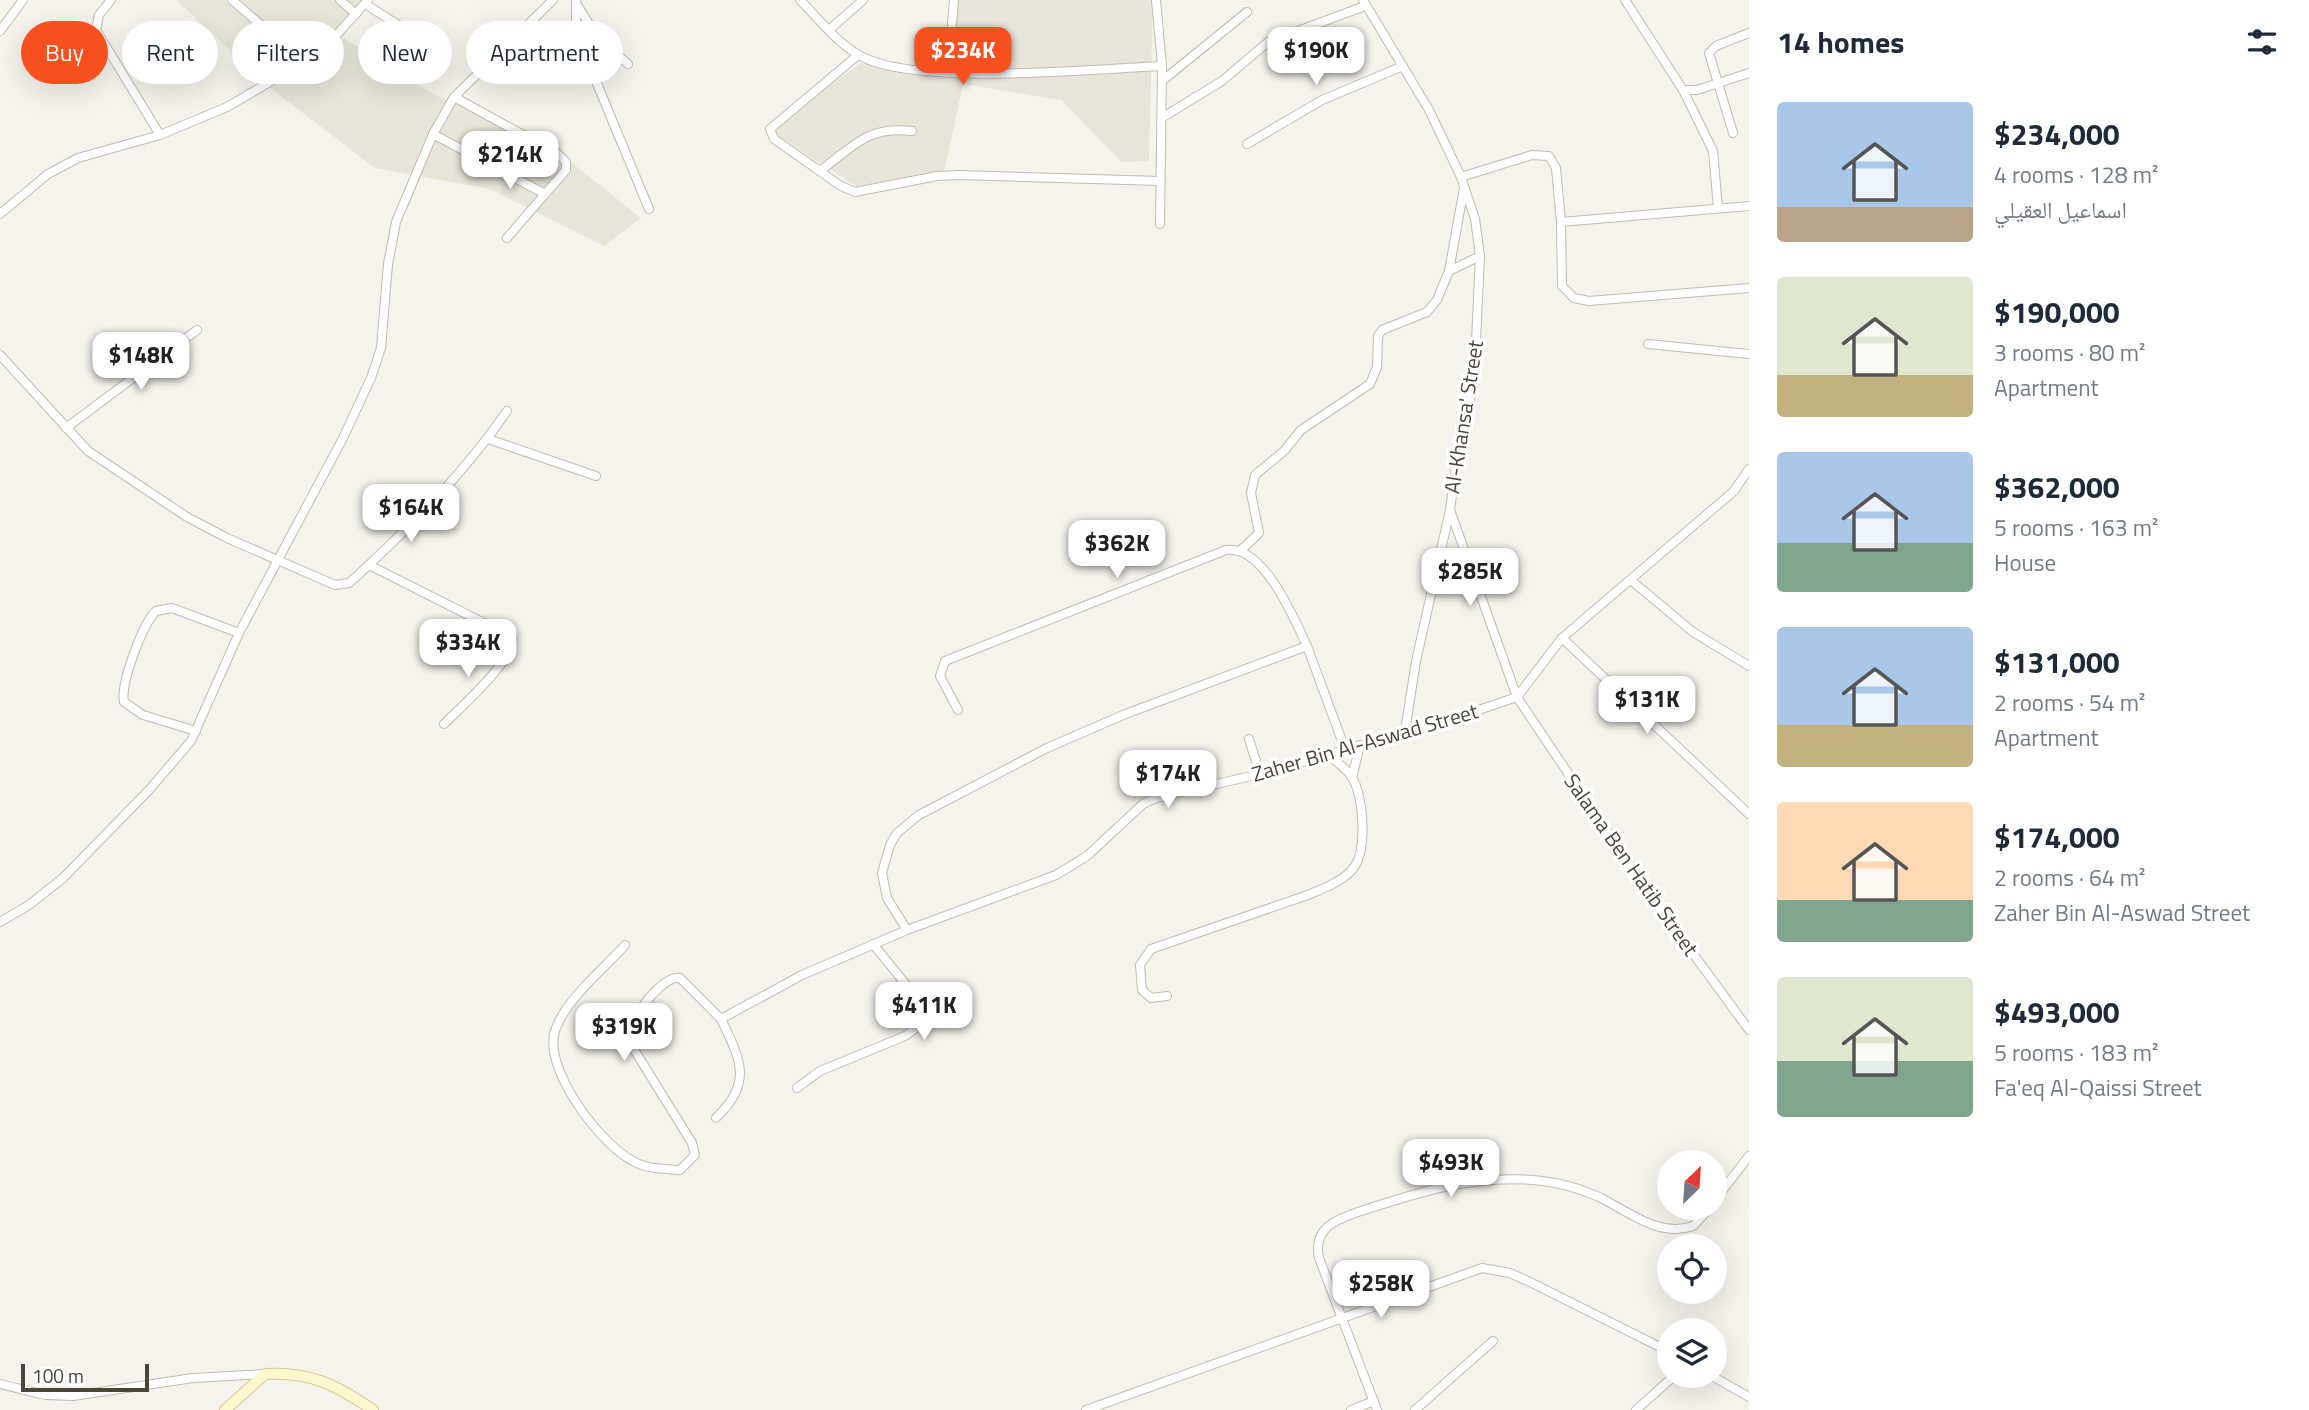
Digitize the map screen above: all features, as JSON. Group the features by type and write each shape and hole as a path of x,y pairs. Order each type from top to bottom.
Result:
{"street":[{"path":"0,31 23,0"},
{"path":"111,0 99,15 96,30 160,135"},
{"path":"232,0 256,21"},
{"path":"340,0 356,14"},
{"path":"0,922 29,905 63,877 178,759 196,731 239,633 343,438 377,362 396,222 433,134 454,97 553,0"},
{"path":"800,0 858,55 899,68 948,72 1162,66"},
{"path":"829,30 863,0"},
{"path":"948,72 954,0"},
{"path":"1156,0 1163,117 1160,224"},
{"path":"1625,0 1683,90 1713,151 1718,208"},
{"path":"575,1 597,37 628,64"},
{"path":"575,1 573,18 576,33 649,209"},
{"path":"344,27 366,2 394,21"},
{"path":"1163,117 1228,77 1268,42 1364,3"},
{"name":"Al-Khansa' Street","path":"1364,3 1429,110 1462,181 1475,219 1480,256 1474,383 1459,443 1450,510 1418,649 1405,732"},
{"path":"1162,81 1247,12"},
{"path":"1733,133 1716,84 1709,57 1710,50 1749,33"},
{"path":"858,55 770,129 774,139 855,192 937,176 1020,175 1119,183 1160,181"},
{"path":"1247,144 1322,100 1403,66"},
{"path":"1683,90 1698,90 1749,73"},
{"path":"0,214 47,174 78,158 160,135 209,117 266,84"},
{"path":"454,97 562,158 566,170 507,237"},
{"path":"820,171 872,132 891,129 912,131"},
{"path":"433,134 545,194"},
{"path":"1241,550 1254,540 1260,530 1251,493 1255,475 1284,451 1301,430 1370,384 1377,367 1378,336 1388,326 1427,312 1437,300 1449,271 1462,181 1532,155 1549,156 1556,168 1561,222 1562,286 1574,298 1589,301 1749,288"},
{"path":"1561,222 1749,206"},
{"path":"1449,271 1480,256"},
{"path":"66,428 197,330"},
{"path":"1648,344 1749,354"},
{"path":"0,355 88,451 177,511 227,538 335,586 349,583 369,565 465,467 507,411"},
{"path":"488,439 596,476"},
{"path":"1517,697 1562,638 1632,581 1680,534 1734,491 1748,472"},
{"name":"Salama Ben Hatib Street","path":"1450,510 1517,697 1644,888 1749,1030"},
{"path":"958,710 940,676 945,661 1227,550 1241,550 1253,557 1274,584 1307,646 1345,749"},
{"path":"369,565 512,637 512,646 493,672 444,724"},
{"path":"1632,581 1693,632 1749,666"},
{"path":"196,731 143,715 124,702 124,685 148,621 156,611 172,608 239,633"},
{"path":"1562,638 1749,814"},
{"path":"907,930 883,887 884,861 897,833 919,815 1047,748 1123,715 1307,646"},
{"name":"Zaher Bin Al-Aswad Street","path":"721,1019 802,975 873,944 1056,875 1087,856 1149,801 1260,774 1517,697"},
{"path":"1250,740 1260,774"},
{"path":"1167,996 1152,999 1142,990 1140,965 1151,949 1305,897 1328,886 1354,868 1364,842 1352,778 1360,745"},
{"path":"1328,754 1352,778"},
{"path":"797,1088 820,1071 905,1036 923,1023 925,1017 921,1003 873,944"},
{"path":"625,945 565,1012 555,1029 553,1053 561,1077 588,1116 630,1160 654,1168 680,1170 695,1155 692,1143 626,1034 631,1023 660,986 676,977 685,981 721,1019 733,1044 740,1078 736,1096 716,1118"},
{"path":"1727,1184 1749,1156"},
{"path":"1351,1410 1376,1405 1316,1245 1320,1234 1334,1220 1424,1192 1488,1179 1544,1181 1574,1188 1649,1224 1675,1230 1693,1226 1699,1220"},
{"path":"1086,1410 1474,1270 1494,1269 1530,1282 1657,1346"},
{"path":"1415,1410 1493,1341"},
{"path":"0,1384 45,1395 73,1396 193,1378 293,1373 337,1387 373,1410"},
{"path":"225,1410 265,1374"},
{"path":"1727,1385 1749,1397"},
{"path":"1636,1410 1661,1388"}],"shaded area":[{"path":"176,0 366,0 344,26 344,21 232,21 232,52 218,39 218,21 198,21"},
{"path":"951,0 1153,0 1149,161 1122,162 1061,100 963,84 943,178 864,191 767,130 861,63 939,78"},
{"path":"344,38 358,47 358,84 417,84 433,94 551,146 641,218 604,246 490,189 375,168 266,84 344,84"}]}
